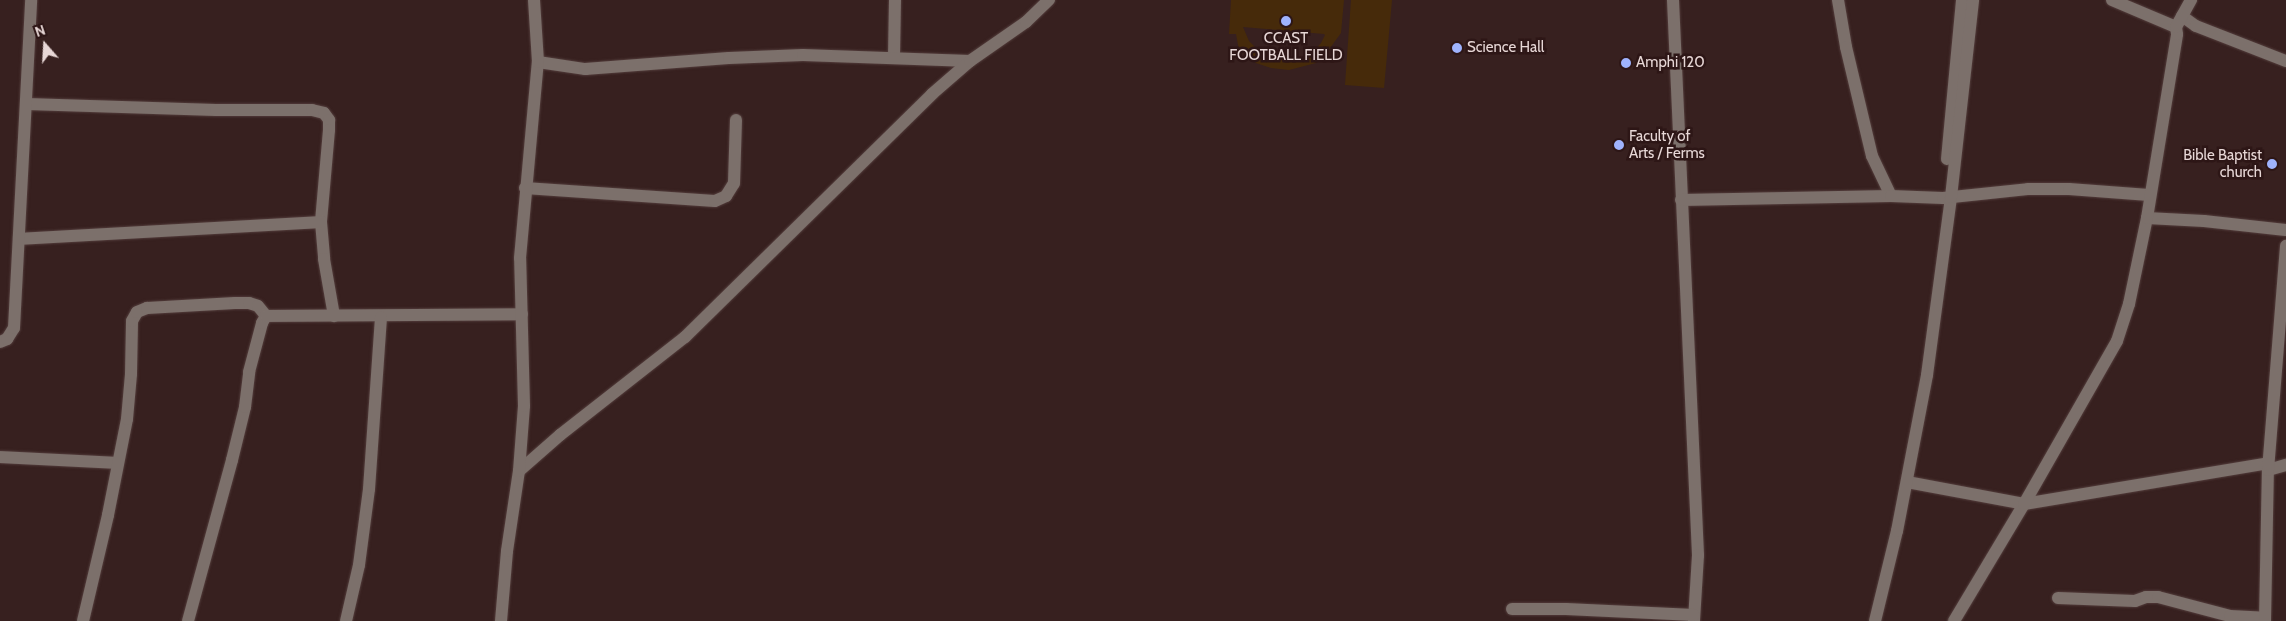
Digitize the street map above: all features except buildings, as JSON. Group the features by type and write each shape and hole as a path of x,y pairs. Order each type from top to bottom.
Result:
{"street":[{"path":"0,342 7,339 14,328 31,0"},
{"path":"501,621 507,551 519,471 524,406 520,258 525,188 534,123 538,62 534,0"},
{"path":"894,57 895,0"},
{"path":"519,471 560,435 685,337 932,94 970,61 1026,22 1049,0"},
{"path":"1512,609 1584,609 1694,618 1698,555 1673,0"},
{"path":"1838,0 1846,47 1872,156 1891,196"},
{"path":"1866,621 1889,529 1919,373 1947,198 1962,0"},
{"path":"1875,621 1907,482 1927,375 1947,198 1973,0"},
{"path":"2112,0 2196,26 2286,61"},
{"path":"1954,621 2024,504 2117,340 2129,304 2147,218 2149,194 2179,21 2191,0"},
{"path":"538,62 585,69 803,55 970,61"},
{"path":"26,104 216,110 312,110 324,113 329,120 329,130 321,222 324,259 334,316"},
{"path":"525,188 715,201 726,196 734,183 736,120"},
{"path":"1681,200 1891,196 1947,198 2028,189 2149,194"},
{"path":"2147,218 2204,221 2286,230"},
{"path":"19,239 321,222"},
{"path":"2058,598 2135,601 2146,597 2158,597 2230,616 2265,620 2269,466 2286,246"},
{"path":"83,621 127,418 132,321 137,312 147,308 249,303 258,306 266,316"},
{"path":"266,316 381,317 522,314"},
{"path":"188,621 238,433 251,364 262,323 266,316"},
{"path":"346,621 359,565 369,489 381,317"},
{"path":"0,457 118,462"},
{"path":"1907,482 2024,504 2269,466 2286,465"}],"shaded area":[{"path":"1231,0 1344,0 1341,33 1325,55 1316,63 1289,70 1271,68 1256,63 1239,50 1236,34 1229,34","holes":["1243,27 1324,34 1321,43 1312,53 1301,58 1288,60 1259,51 1249,41"]},
{"path":"1351,0 1392,0 1384,88 1345,85"}],"place":[{"name":"CCAST FOOTBALL FIELD","path":"1286,21"},
{"name":"Science Hall","path":"1457,48"},
{"name":"Amphi 120","path":"1626,63"},
{"name":"Faculty of Arts / Ferms","path":"1619,145"},
{"name":"Bible Baptist church","path":"2272,164"}]}
